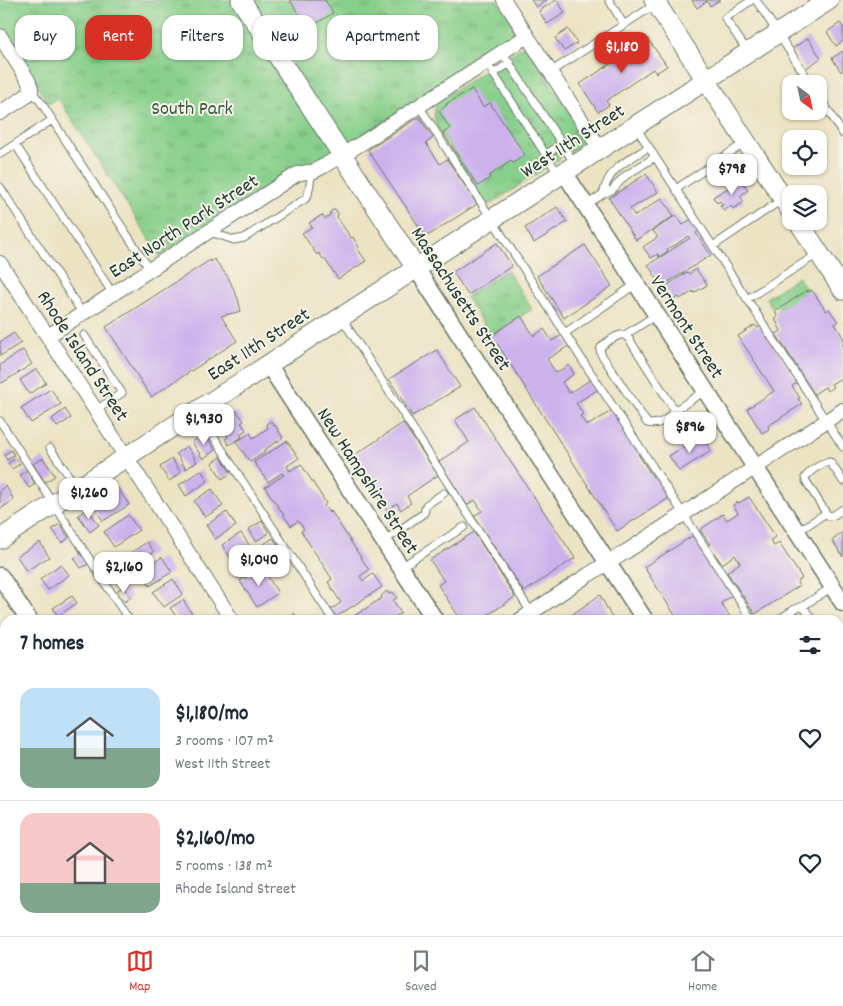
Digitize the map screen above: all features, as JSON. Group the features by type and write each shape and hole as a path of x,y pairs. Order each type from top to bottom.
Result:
{"main road":[{"name":"Massachusetts Street","path":"241,0 416,268"},
{"name":"West 11th Street","path":"416,268 829,0"},
{"path":"655,2 782,196"},
{"path":"804,230 843,290"},
{"name":"East 11th Street","path":"0,539 416,268"}],"street":[{"path":"504,0 600,149"},
{"path":"0,36 28,80 31,91 25,98 0,113"},
{"name":"East North Park Street","path":"48,336 297,174 312,172 418,106 506,58 527,36"},
{"name":"Vermont Street","path":"566,171 585,206 843,603"},
{"name":"Rhode Island Street","path":"0,263 229,615"},
{"name":"Massachusetts Street","path":"416,268 642,615"},
{"name":"New Hampshire Street","path":"268,364 432,615"},
{"path":"532,615 608,563 843,410"},
{"path":"0,576 26,615"}],"lane":[{"path":"609,0 624,24"},
{"path":"748,52 725,18 754,0 805,75"},
{"path":"550,72 655,2"},
{"path":"506,58 562,144 566,171"},
{"path":"490,68 545,154 566,171"},
{"path":"31,91 40,101 150,270"},
{"path":"418,106 749,615"},
{"path":"828,110 843,134"},
{"path":"0,154 52,120"},
{"path":"634,126 843,447"},
{"path":"676,189 747,142"},
{"path":"14,144 113,294"},
{"path":"545,154 562,144"},
{"path":"603,194 607,181 614,170 649,148"},
{"path":"585,206 615,188 625,176 654,157"},
{"path":"210,231 234,240 244,238 305,199 308,196 312,172"},
{"path":"0,187 83,314"},
{"path":"713,246 782,208"},
{"path":"747,299 819,253"},
{"path":"565,333 636,284"},
{"path":"656,315 625,335 617,336 602,346 601,354 647,423 659,423 705,391"},
{"path":"340,317 528,615"},
{"path":"84,335 122,393 96,410"},
{"path":"625,335 673,406 674,411"},
{"path":"197,410 330,615"},
{"path":"0,420 127,615"},
{"path":"50,448 77,488"},
{"path":"843,481 830,462 826,462 807,474 805,478 826,513 830,516 843,509"},
{"path":"383,541 424,513 426,505 444,493"},
{"path":"796,532 826,513"},
{"path":"400,567 464,526"},
{"path":"786,615 832,587"},
{"path":"803,606 809,615"}],"green space":[{"name":"South Park","path":"0,0 497,0 510,18 514,29 509,40 361,137 316,163 297,167 160,256 58,98 49,104 21,60 75,60 75,15 15,15 15,51 0,27"},
{"path":"523,46 526,46 586,137 583,143 491,204 486,203 437,128 435,108 438,101"},
{"path":"507,270 532,309 491,336 466,297"},
{"path":"798,277 807,290 806,292 779,309 776,306 773,308 766,298"}],"building":[{"path":"290,0 325,0 333,13 327,15 317,23 317,15 299,15"},
{"path":"531,0 547,0 536,7"},
{"path":"556,0 565,13 547,24 539,11"},
{"path":"692,0 720,0 710,6 707,1 697,8"},
{"path":"840,23 843,27 843,41 836,46 827,32"},
{"path":"568,29 577,43 564,51 555,38"},
{"path":"808,38 821,58 805,69 792,49"},
{"path":"648,39 667,66 656,73 653,69 606,101 609,105 598,112 580,84"},
{"path":"843,51 843,70 841,72 832,58"},
{"path":"472,89 483,107 490,103 525,155 513,163 511,161 478,186 443,133 450,129 439,111 446,104"},
{"path":"419,117 433,138 426,143 440,164 447,159 477,204 429,235 424,234 368,150"},
{"path":"646,174 658,192 630,209 635,216 662,198 674,216 636,240 609,198"},
{"path":"741,180 748,190 740,196 744,202 733,209 731,206 724,211 720,206 723,205 720,201 717,203 713,197"},
{"path":"557,207 567,222 534,243 525,228"},
{"path":"333,210 336,210 337,217 351,238 353,237 359,247 357,248 366,261 338,279 324,258 319,253 317,255 302,233 312,227 309,223 322,215 325,219"},
{"path":"676,215 683,225 691,219 699,231 696,233 711,255 662,286 648,265 690,238 688,236 667,249 668,251 659,257 658,254 651,258 643,247 658,237 653,231"},
{"path":"497,243 512,266 468,295 453,272"},
{"path":"585,245 612,286 564,318 537,276"},
{"path":"214,259 228,277 238,299 241,311 221,316 237,341 151,397 106,327"},
{"path":"696,269 707,285 694,293 693,291 680,299 679,297 673,300 665,287 687,272 689,274"},
{"path":"807,290 808,292 812,290 826,311 829,309 838,322 835,324 843,337 843,377 831,384 833,387 827,391 825,387 814,394 776,334 781,331 775,319 778,317 775,312"},
{"path":"521,316 534,336 544,329 552,341 562,335 569,346 547,359 556,373 569,365 574,374 562,382 569,393 592,379 599,389 576,403 583,414 580,416 587,426 613,410 640,453 638,454 669,498 617,531 491,336"},
{"path":"755,325 758,328 761,326 798,382 792,386 802,404 768,426 769,429 762,433 747,409 774,391 738,336"},
{"path":"14,333 21,343 0,356 0,342"},
{"path":"23,350 32,364 2,383 0,381 0,365"},
{"path":"437,350 460,387 412,416 389,379"},
{"path":"37,369 46,383 29,394 20,380"},
{"path":"51,389 61,404 31,423 21,408"},
{"path":"475,407 575,558 524,592 474,516 482,511 475,500 467,505 439,462 469,442 455,420"},
{"path":"65,409 71,418 57,427 52,419"},
{"path":"237,411 244,421 241,423 246,430 240,434 242,437 229,445 225,439 228,437 225,431 227,430 221,422"},
{"path":"271,421 283,438 250,462 236,442 250,433 253,438 268,428 266,424"},
{"path":"403,423 438,475 407,496 411,503 401,510 397,503 387,510 353,456"},
{"path":"205,434 215,450 203,459 192,442"},
{"path":"702,436 711,451 679,471 669,456"},
{"path":"287,441 299,458 287,466 290,471 301,464 326,503 324,505 329,513 331,511 369,570 360,576 363,581 373,574 382,587 339,615 335,615 331,609 341,603 328,582 332,579 301,531 304,529 298,521 291,526 265,487 284,475 282,473 268,482 254,462"},
{"path":"187,446 197,462 186,469 176,453"},
{"path":"11,450 14,455 7,460 4,455"},
{"path":"221,457 231,473 222,479 212,463"},
{"path":"16,458 20,464 12,469 8,463"},
{"path":"43,458 55,476 45,482 33,464"},
{"path":"172,459 181,473 169,481 160,467"},
{"path":"27,470 35,484 29,488 20,475"},
{"path":"201,470 208,481 186,496 179,485"},
{"path":"6,486 14,500 0,509 0,490"},
{"path":"118,488 129,505 103,521 92,504"},
{"path":"212,489 223,506 205,517 194,501"},
{"path":"749,497 776,537 770,540 774,546 779,543 802,578 797,582 799,586 755,614 727,572 740,563 735,555 722,564 700,530 723,514 727,520 738,513 733,505"},
{"path":"88,509 99,525 90,532 78,515"},
{"path":"227,512 236,526 215,539 206,525"},
{"path":"128,515 139,530 114,547 104,532"},
{"path":"262,521 269,533 256,541 249,529"},
{"path":"60,524 69,538 62,543 52,529"},
{"path":"474,532 515,597 488,615 458,615 438,585 444,581 430,560"},
{"path":"843,532 843,557 832,540"},
{"path":"241,533 250,546 231,559 222,545"},
{"path":"694,535 733,595 721,603 729,615 675,615 644,567"},
{"path":"273,538 280,548 270,554 264,544"},
{"path":"40,542 49,557 26,571 17,556"},
{"path":"147,542 154,552 130,568 123,558"},
{"path":"251,551 260,564 239,578 230,565"},
{"path":"81,553 88,564 81,568 74,558"},
{"path":"162,557 172,572 150,586 141,571"},
{"path":"61,564 69,575 48,590 40,579"},
{"path":"262,567 278,593 257,607 240,581"},
{"path":"173,579 183,594 164,607 153,592"},
{"path":"123,586 131,597 125,602 117,591"},
{"path":"387,591 389,594 393,592 397,598 393,600 401,613 398,615 356,615 382,598 381,596"},
{"path":"600,595 610,615 571,615"},
{"path":"72,596 77,603 59,615 57,615 53,608"},
{"path":"183,600 193,615 175,615 170,608"}]}
